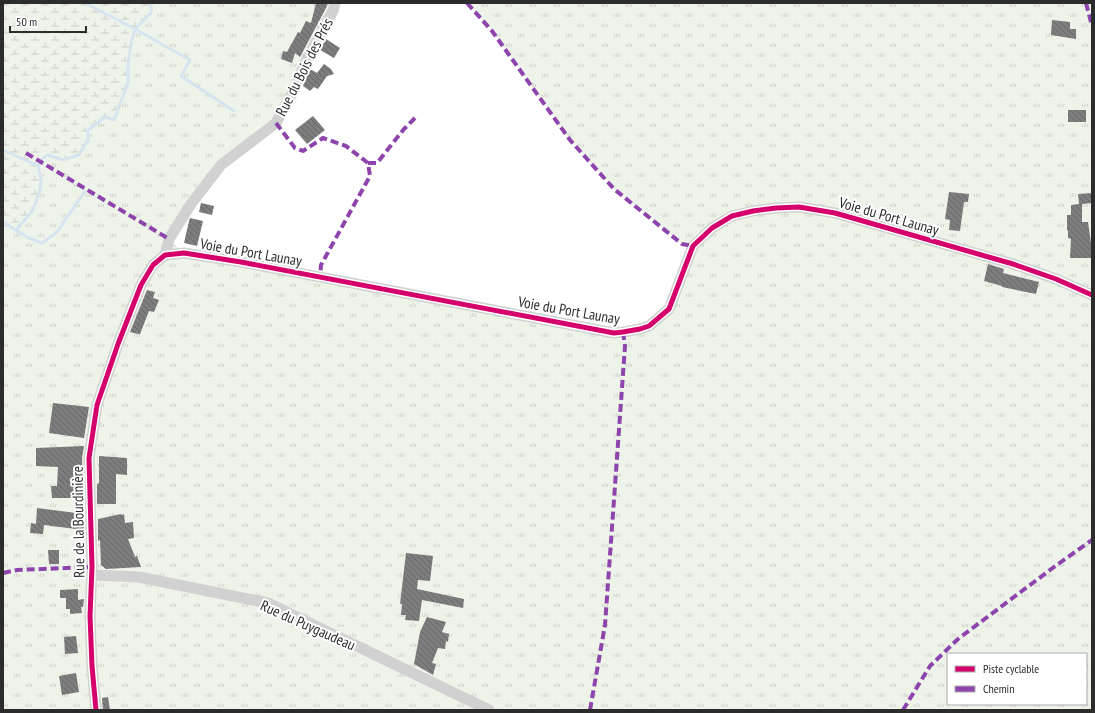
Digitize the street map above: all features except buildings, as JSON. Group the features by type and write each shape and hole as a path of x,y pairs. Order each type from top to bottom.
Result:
{"street":[{"name":"Rue du Bois des Prés","path":"165,255 169,239 191,204 221,165 276,123 294,90 306,61 333,11 335,3"},
{"name":"Voie du Port Launay","path":"165,255 184,253 242,262 614,332 623,332 649,326 669,309 693,246 712,228 732,216 753,211 799,207 835,213 1013,264 1056,278 1092,295"},
{"name":"Rue de la Bourdinière","path":"96,710 90,616 92,576 89,458 97,405 118,344 141,285 153,265 165,255"},
{"name":"Rue du Puygaudeau","path":"92,576 139,577 268,603 489,710"}],"green space":[{"path":"3,3 151,3 151,13 135,29 128,63 128,83 114,120 105,118 88,130 88,140 79,155 63,160 48,155 43,158 38,166 41,180 40,190 33,210 16,230 3,222"},
{"path":"151,3 335,3 276,123 221,165 169,239 184,253 614,332 640,329 669,309 693,247 682,244 614,189 570,140 492,31 467,3 1092,3 1092,710 3,710 3,222 17,230 40,190 41,180 38,166 43,158 48,155 63,160 88,140 88,130 105,117 114,120 128,83 128,63 135,29 151,14"}],"waterway":[{"path":"85,3 190,60 181,76 234,111"},
{"path":"3,222 16,230 33,210 40,190 41,180 38,166 43,158 48,155 63,160 79,155 88,140 88,130 105,117 114,120 128,83 128,63 135,29 151,13 151,3"},
{"path":"3,150 38,166"},
{"path":"16,230 29,238 42,243 57,232 85,191"}],"marked path":[{"path":"467,3 492,31 570,140 614,189 682,244 693,246"},
{"path":"1086,3 1092,26"},
{"path":"368,163 377,163 404,129 415,118"},
{"path":"276,123 295,148 303,151 323,138 346,146 368,163 370,176 321,265 320,277"},
{"path":"26,153 169,239"},
{"path":"590,710 605,625 625,346 623,332"},
{"path":"903,710 930,666 958,639 1092,540"},
{"path":"3,573 17,570 92,567"}],"cycle path":[{"path":"96,710 90,616 92,567 89,458 97,405 118,344 141,285 153,265 165,255 184,253 241,262 614,333 649,326 669,309 693,246 712,228 732,216 753,211 799,207 835,213 1013,264 1056,279 1092,295"}]}
